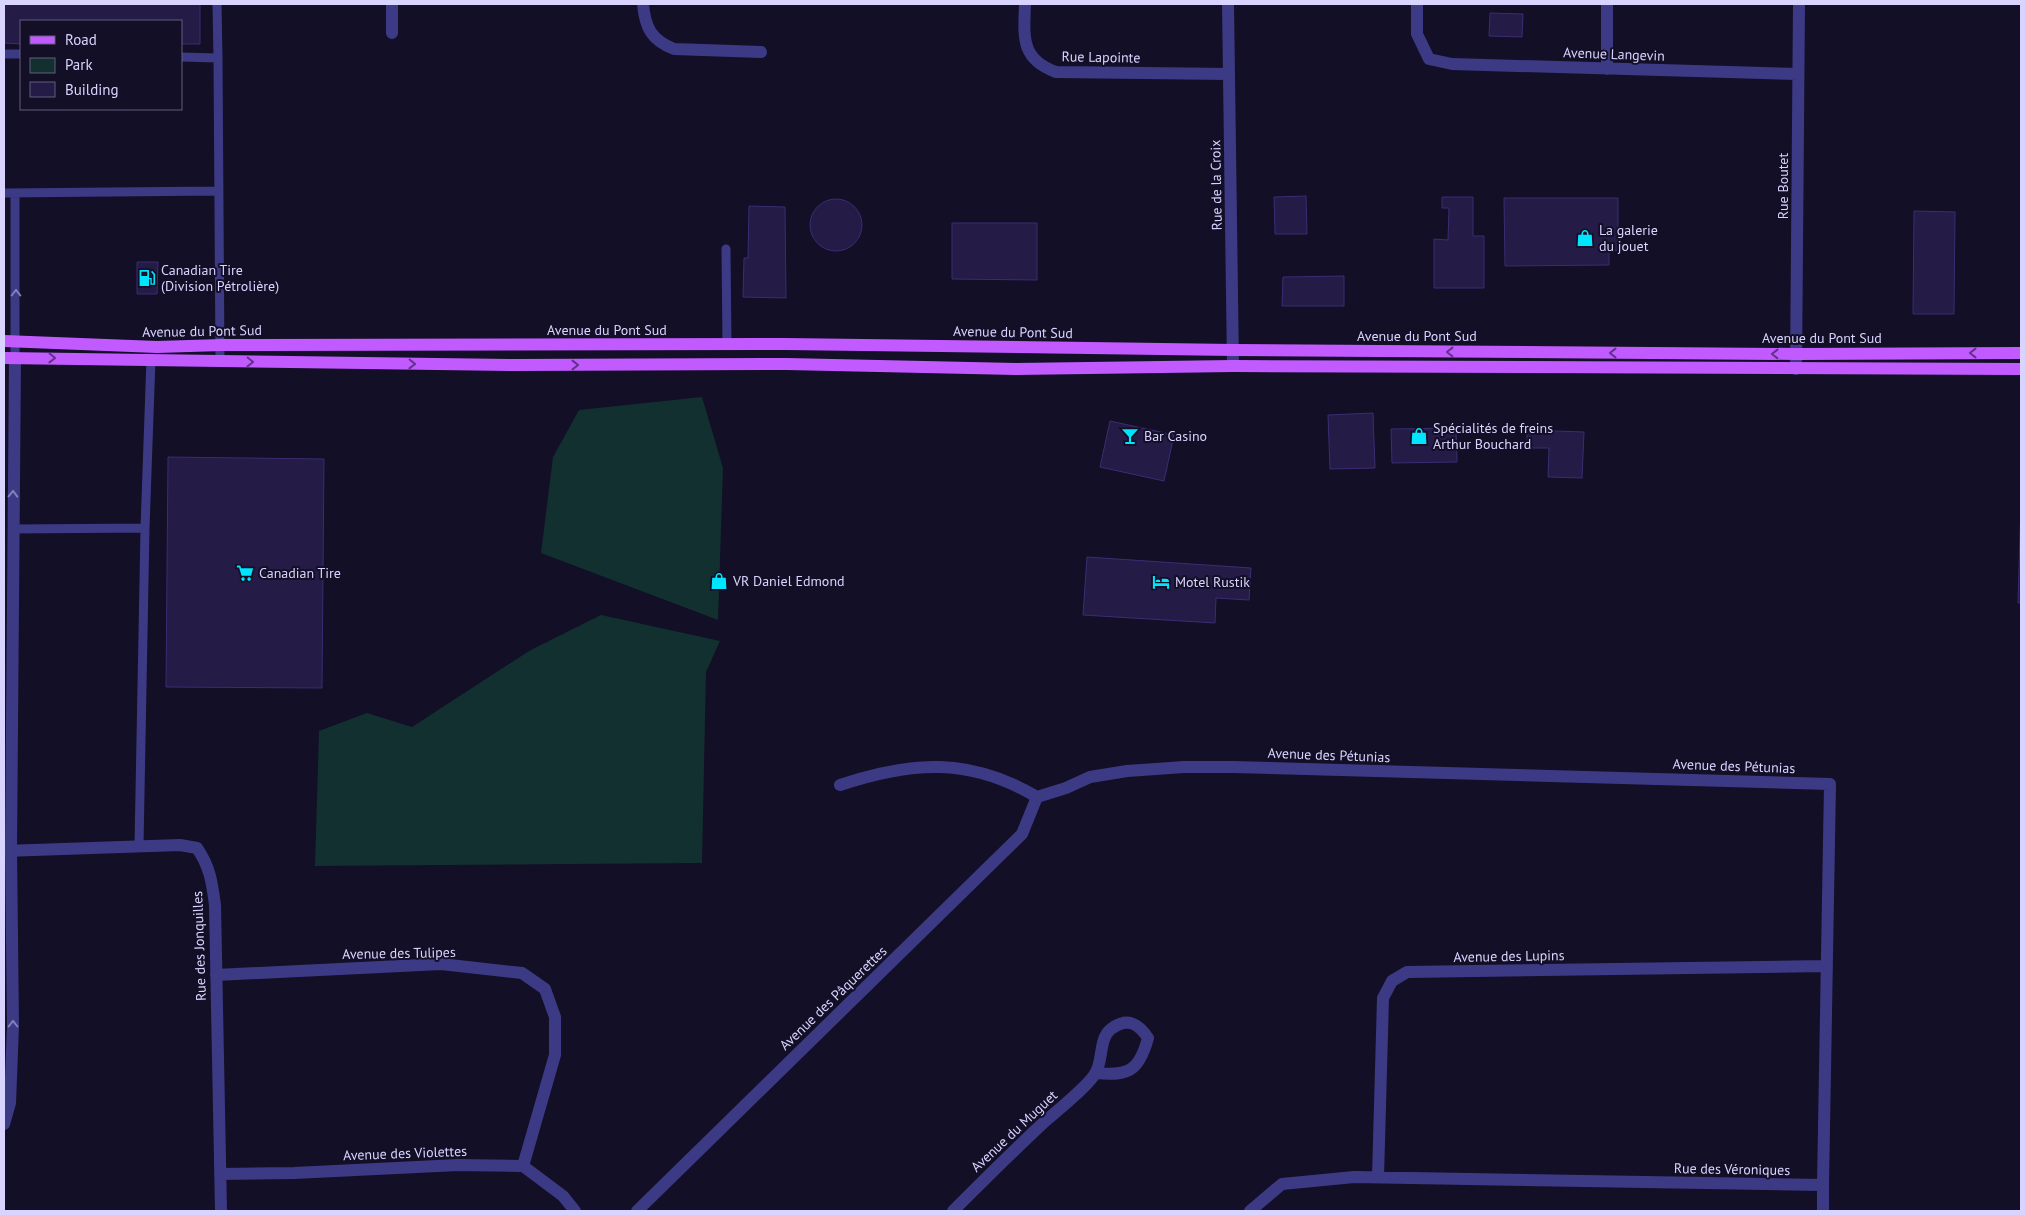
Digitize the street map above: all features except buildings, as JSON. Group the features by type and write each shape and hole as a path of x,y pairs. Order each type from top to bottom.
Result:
{"main road":[{"name":"Avenue du Pont Sud","path":"10,341 157,347 222,345 785,344 1234,350 1797,354 2021,353"},
{"name":"Avenue du Pont Sud","path":"9,358 511,366 787,364 1016,369 1234,366 2021,369"}],"street":[{"path":"392,4 392,33"},
{"path":"643,4 647,25 654,38 663,44 674,48 761,52"},
{"name":"Rue Lapointe","path":"1024,4 1024,32 1029,52 1035,61 1044,68 1056,72 1229,74"},
{"name":"Rue de la Croix","path":"1228,4 1234,366"},
{"name":"Avenue Langevin","path":"1417,4 1417,34 1429,59 1452,64 1798,74"},
{"path":"1607,4 1607,69"},
{"name":"Rue Boutet","path":"1796,369 1799,4"},
{"path":"4,1124 10,1103 13,1026 7,851 8,618 13,529 9,358"},
{"path":"840,785 901,768 940,766 982,772 1016,784 1037,797"},
{"name":"Avenue des Pétunias","path":"1037,797 1066,788 1090,777 1127,771 1184,767 1830,784 1827,966"},
{"name":"Avenue des Pâquerettes","path":"637,1211 1022,834 1037,797"},
{"name":"Rue des Jonquilles","path":"7,851 180,845 197,848 207,862 212,880 215,905 220,1211"},
{"name":"Avenue des Tulipes","path":"216,975 441,964 522,974 545,989 555,1017 555,1054 523,1166"},
{"path":"1822,1211 1827,966"},
{"name":"Avenue des Lupins","path":"1378,1177 1383,998 1392,982 1407,972 1827,966"},
{"path":"1129,1022 1140,1026 1148,1038 1143,1056 1134,1068 1117,1075 1096,1073 1103,1044 1109,1030 1129,1022"},
{"name":"Avenue du Muguet","path":"953,1211 1013,1151 1096,1073"},
{"name":"Avenue des Violettes","path":"220,1174 294,1173 458,1165 523,1166"},
{"path":"523,1166 562,1196 575,1211"},
{"name":"Rue des Véroniques","path":"1250,1211 1282,1184 1354,1176 1823,1185"}],"lane":[{"path":"217,4 222,345 220,362"},
{"path":"4,54 20,54"},
{"path":"182,57 218,58"},
{"path":"4,193 219,191"},
{"path":"9,358 15,193"},
{"path":"726,249 727,345"},
{"path":"139,846 145,528 151,360"},
{"path":"13,529 145,528"}],"green space":[{"path":"702,397 723,468 718,620 541,553 553,457 579,410"},
{"path":"601,615 720,641 706,672 702,863 315,866 319,731 367,713 412,727 529,651"}],"place":[{"name":"La galerie du jouet","path":"1585,238"},
{"name":"Canadian Tire (Division Pétrolière)","path":"147,278"},
{"name":"Bar Casino","path":"1130,436"},
{"name":"Spécialités de freins Arthur Bouchard","path":"1419,436"},
{"name":"Canadian Tire","path":"245,573"},
{"name":"VR Daniel Edmond","path":"719,581"},
{"name":"Motel Rustik","path":"1161,582"}]}
